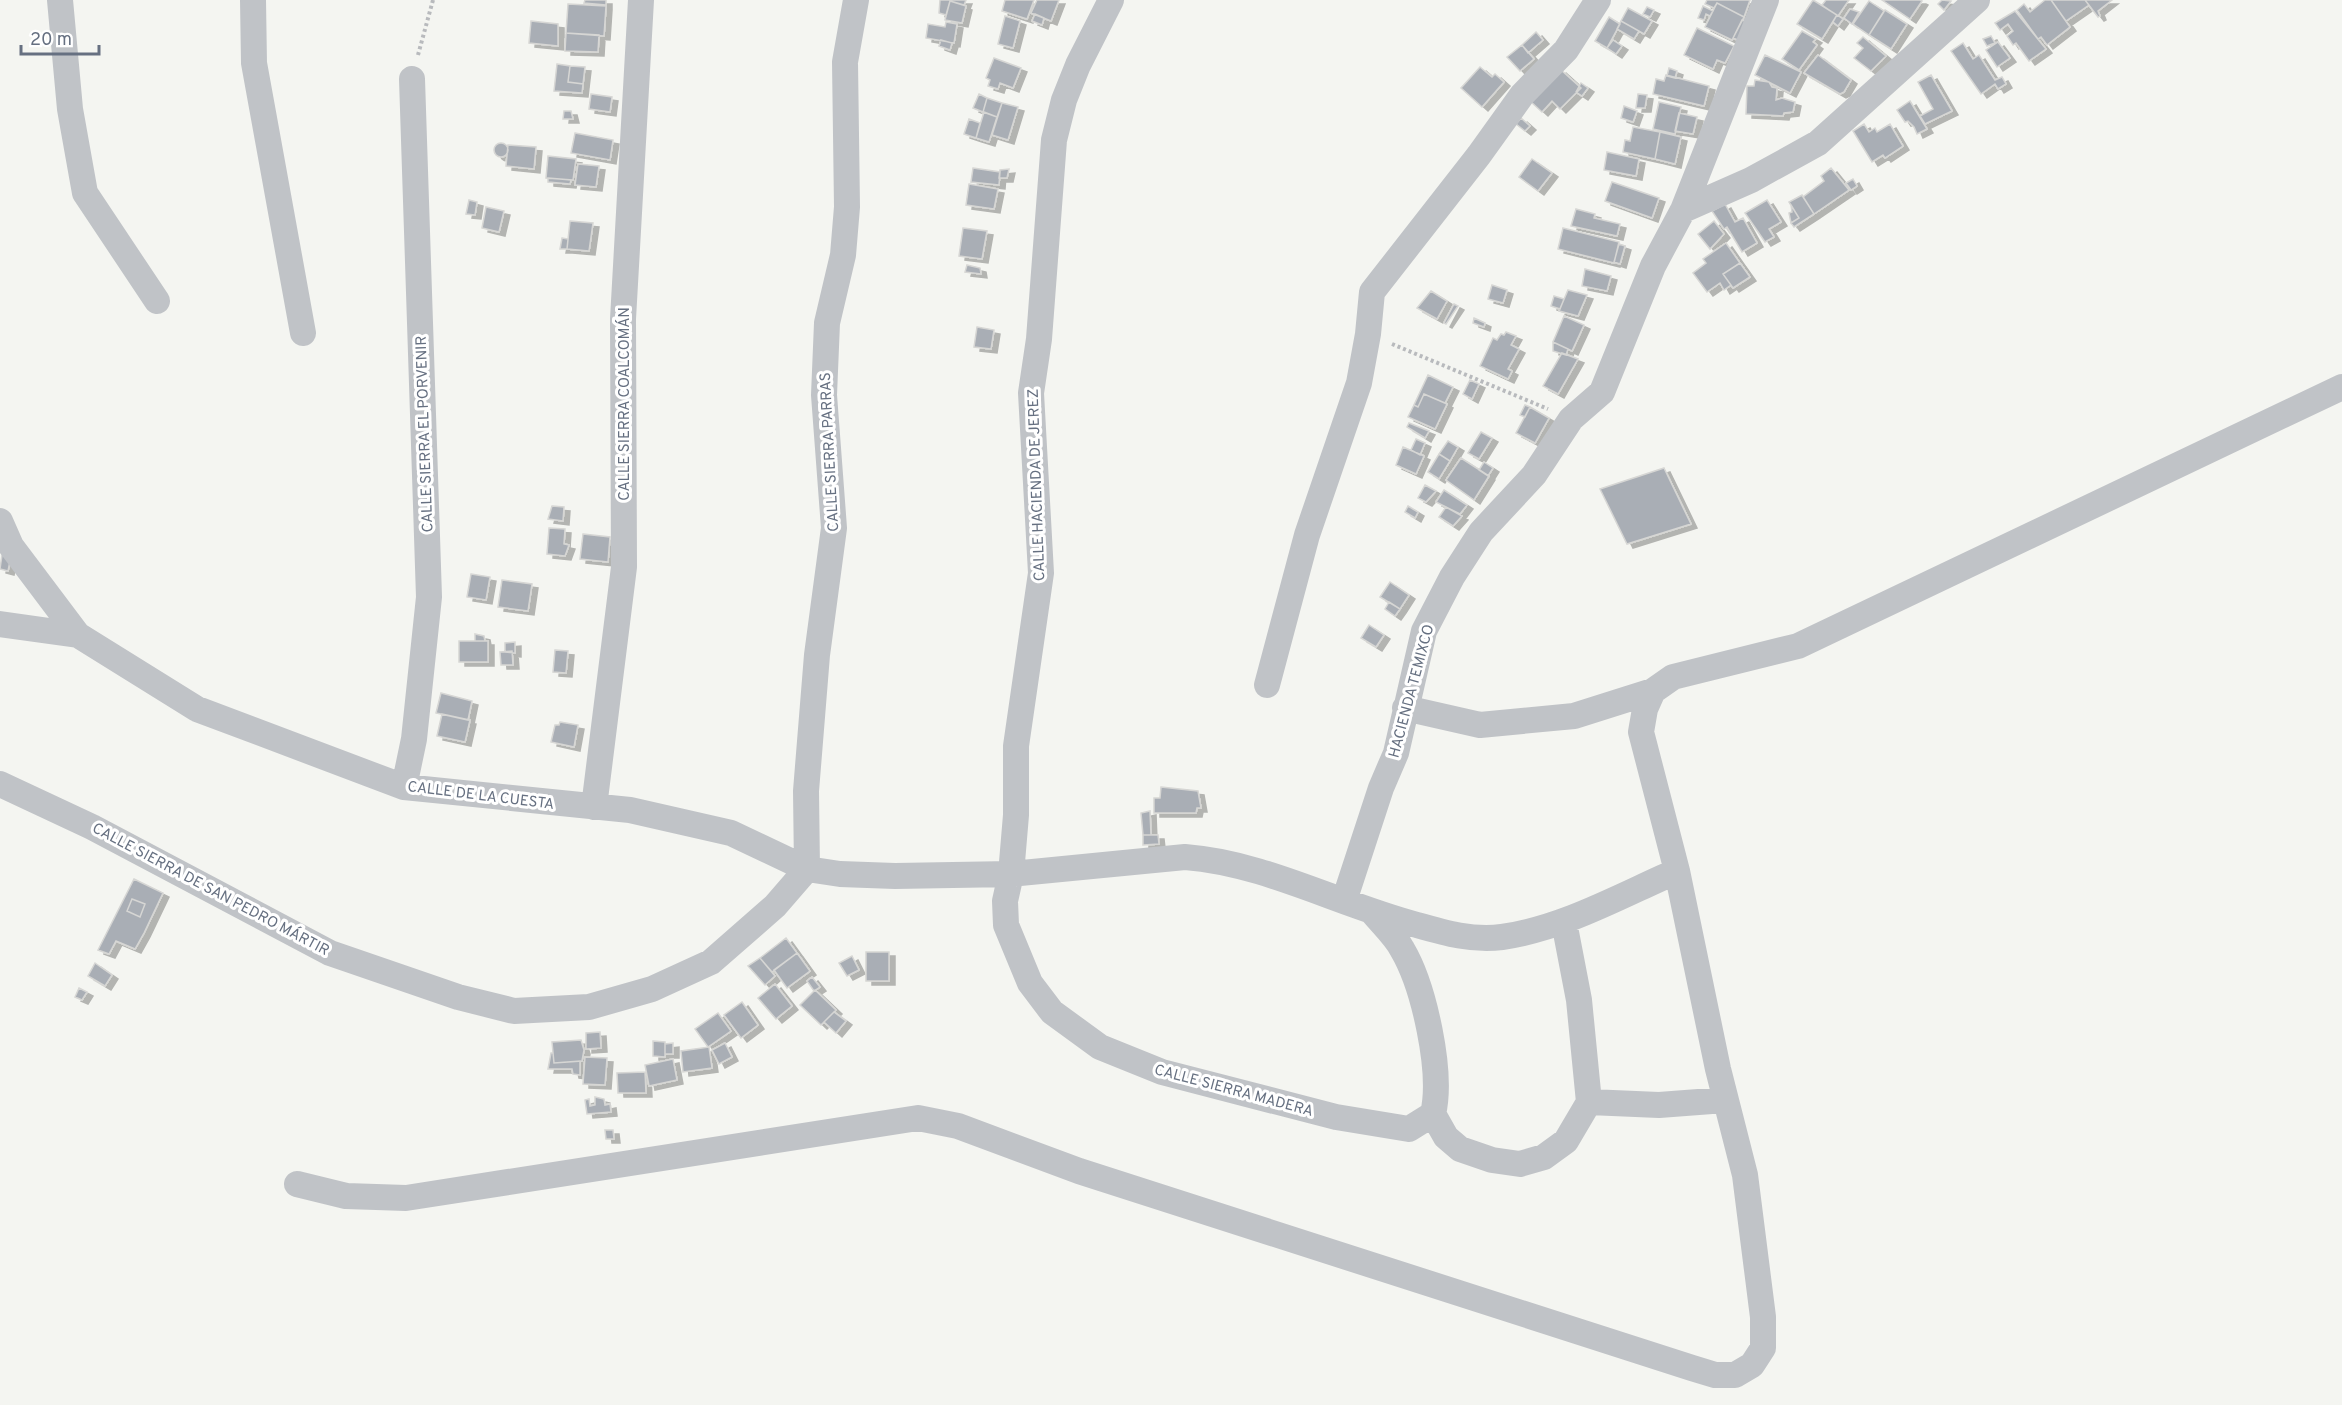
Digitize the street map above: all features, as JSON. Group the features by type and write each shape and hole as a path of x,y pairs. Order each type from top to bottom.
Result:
{"street":[{"path":"60,0 70,109 85,193 156,300"},
{"path":"253,0 254,63 303,333"},
{"name":"CALLE SIERRA COALCOMÁN","path":"594,807 624,567 623,318 641,0"},
{"name":"CALLE SIERRA PARRAS","path":"807,868 806,791 817,655 834,528 824,395 827,323 843,245 847,207 845,62 856,0"},
{"name":"CALLE HACIENDA DE JEREZ","path":"1011,874 1016,815 1016,746 1041,573 1031,393 1039,339 1054,140 1064,100 1078,65 1111,0"},
{"path":"1267,685 1307,536 1359,383 1368,334 1372,292 1479,155 1522,95 1566,50 1598,0"},
{"name":"HACIENDA TEMIXCO","path":"1344,902 1381,788 1396,753 1425,631 1452,577 1480,531 1534,475 1571,419 1602,392 1653,266 1683,210 1766,0"},
{"path":"1683,210 1751,180 1818,143 1977,0"},
{"name":"CALLE SIERRA EL PORVENIR","path":"404,787 414,739 429,597 412,79"},
{"path":"1406,708 1480,725 1574,716 1653,692 1673,677 1798,646 2342,387"},
{"name":"CALLE DE LA CUESTA","path":"0,521 11,546 78,635 197,709 404,787 630,810 730,832 807,868 840,874 895,876 1011,874"},
{"path":"0,624 78,635"},
{"path":"297,1184 346,1196 406,1198 918,1118 958,1126 1091,1174 1692,1368 1715,1375 1735,1375 1752,1365 1763,1348 1763,1317 1745,1174 1725,1100 1696,972 1677,871 1641,732 1645,709 1653,692"},
{"name":"CALLE SIERRA DE SAN PEDRO MÁRTIR","path":"0,784 92,827 330,952 459,997 514,1011 589,1007 651,989 711,962 775,906 807,868"},
{"path":"1011,874 1185,857 1214,859 1373,913 1457,936 1500,937 1564,922 1677,871"},
{"name":"CALLE SIERRA MADERA","path":"1011,874 1005,901 1006,925 1030,983 1052,1012 1100,1047 1162,1072 1336,1117 1409,1129 1433,1114"},
{"path":"1373,913 1402,948 1421,988 1435,1068 1436,1103 1433,1114 1446,1137 1460,1149 1492,1160 1520,1164 1544,1157 1566,1141 1589,1102 1579,1000 1564,922"},
{"path":"1589,1102 1659,1105 1725,1100"}],"path":[{"path":"412,79 433,0"},
{"path":"1368,334 1571,419"}],"building":[{"path":"585,0 606,0 606,5 584,3"},
{"path":"940,0 966,0 964,5 950,1 946,15 939,13"},
{"path":"1005,0 1034,0 1027,19 1002,11"},
{"path":"1037,0 1059,0 1051,21 1031,13"},
{"path":"1707,0 1750,0 1744,17 1717,3 1714,8 1705,4"},
{"path":"1813,0 1837,15 1822,39 1797,24"},
{"path":"1826,0 1849,0 1838,16 1822,5"},
{"path":"1882,0 1920,0 1922,1 1910,19"},
{"path":"1942,0 1951,1 1944,10 1938,4"},
{"path":"2045,0 2051,0 2070,27 2047,45 2041,37 2038,39 2017,10 2024,4 2030,12"},
{"path":"2051,0 2085,0 2089,5 2066,21"},
{"path":"2085,0 2112,0 2098,11 2100,16 2098,17"},
{"path":"950,1 966,6 962,23 945,20"},
{"path":"1869,1 1884,11 1869,35 1853,24"},
{"path":"1717,3 1744,17 1732,40 1705,27"},
{"path":"568,4 606,6 604,36 566,33"},
{"path":"1703,6 1713,11 1710,16 1706,14 1704,20 1698,18"},
{"path":"1647,7 1654,10 1650,17 1643,14"},
{"path":"1628,8 1652,21 1644,34 1621,21"},
{"path":"1850,9 1859,12 1852,24 1844,18"},
{"path":"1885,10 1907,24 1891,49 1869,35"},
{"path":"2015,11 2046,49 2029,61 2016,43 2013,45 2007,36 2013,31 2008,24 2000,30 1995,23"},
{"path":"1035,14 1044,18 1042,25 1032,21"},
{"path":"1837,15 1843,19 1838,26 1833,22"},
{"path":"1005,16 1020,21 1013,48 998,44"},
{"path":"1609,17 1620,24 1607,48 1595,41"},
{"path":"1742,20 1748,22 1740,41 1733,38"},
{"path":"531,21 558,24 558,46 529,43"},
{"path":"1621,21 1639,31 1634,39 1617,29"},
{"path":"946,22 957,24 954,43 926,38 928,24 945,27"},
{"path":"1697,28 1734,46 1725,63 1717,60 1713,69 1684,55"},
{"path":"1802,31 1816,39 1813,42 1817,45 1799,70 1782,59"},
{"path":"1536,32 1543,40 1528,53 1522,45"},
{"path":"566,33 599,35 598,52 565,51"},
{"path":"1991,36 1995,43 1987,46 1983,39"},
{"path":"1863,37 1886,56 1871,71 1854,58 1863,48 1857,43"},
{"path":"941,40 952,43 950,50 939,46"},
{"path":"1613,40 1622,46 1616,54 1607,48"},
{"path":"1998,42 2010,58 1997,67 1986,50"},
{"path":"1963,43 1973,59 1979,55 1995,80 2002,77 2006,84 1998,89 1995,84 1981,94 1951,51"},
{"path":"1522,45 1534,59 1520,71 1507,57"},
{"path":"1765,55 1801,72 1790,93 1755,75"},
{"path":"1818,55 1851,80 1844,92 1840,94 1804,73"},
{"path":"994,58 1021,68 1013,88 1000,83 998,89 988,86 990,80 986,78"},
{"path":"557,64 570,66 568,82 583,84 582,93 554,91"},
{"path":"570,66 585,67 583,84 568,82"},
{"path":"1480,67 1492,77 1495,74 1504,82 1482,107 1461,88"},
{"path":"1669,68 1677,71 1675,78 1667,76"},
{"path":"1560,69 1581,88 1560,109 1552,101 1542,112 1530,101"},
{"path":"1666,75 1709,86 1704,106 1653,94 1656,79 1664,81"},
{"path":"1931,75 1952,111 1925,124 1920,116 1933,109 1918,82"},
{"path":"1755,80 1769,82 1772,87 1777,88 1776,100 1782,98 1795,102 1793,112 1784,113 1783,116 1746,114 1747,86 1754,86"},
{"path":"1581,83 1588,88 1582,96 1576,92"},
{"path":"591,94 612,97 610,112 589,109"},
{"path":"979,94 987,98 983,112 973,108"},
{"path":"1638,94 1647,95 1645,108 1636,108"},
{"path":"987,98 1002,103 997,117 983,112"},
{"path":"1910,101 1927,129 1917,134 1914,127 1908,121 1905,122 1897,110"},
{"path":"1659,102 1681,107 1675,134 1653,129"},
{"path":"1002,103 1018,107 1008,140 992,135"},
{"path":"1624,106 1637,111 1633,122 1621,118"},
{"path":"564,111 571,111 573,119 563,119"},
{"path":"984,112 997,117 989,142 976,138"},
{"path":"1679,113 1697,117 1693,134 1675,131"},
{"path":"1521,118 1530,126 1525,131 1516,124"},
{"path":"969,119 980,123 976,138 964,134"},
{"path":"1864,124 1869,132 1875,128 1877,132 1890,124 1903,146 1885,158 1883,155 1872,162 1853,131"},
{"path":"1633,127 1660,132 1655,159 1623,152 1625,140 1630,141"},
{"path":"1660,132 1681,137 1675,164 1655,159"},
{"path":"575,133 613,140 610,160 571,153"},
{"path":"501,143 506,145 508,150 506,155 501,157 496,155 494,150 496,145"},
{"path":"508,145 536,147 534,169 506,166"},
{"path":"1607,152 1639,159 1636,176 1604,170"},
{"path":"548,156 576,159 573,180 546,178"},
{"path":"1532,159 1552,173 1538,191 1519,177"},
{"path":"578,164 599,166 596,187 575,185"},
{"path":"973,168 1000,172 999,185 971,182"},
{"path":"1831,168 1849,190 1814,214 1803,197 1824,181 1821,176"},
{"path":"1009,169 1007,178 999,178 1000,170"},
{"path":"548,178 571,180 570,184 548,182"},
{"path":"1853,179 1857,186 1851,190 1846,183"},
{"path":"1612,182 1659,198 1652,218 1605,201"},
{"path":"969,184 998,189 994,209 966,205"},
{"path":"1802,195 1814,214 1794,227 1791,223 1799,218 1789,202"},
{"path":"469,200 477,202 475,215 466,214"},
{"path":"1767,200 1781,222 1769,229 1774,237 1765,242 1745,213"},
{"path":"1725,204 1735,222 1743,218 1757,243 1742,252 1727,227 1724,229 1712,211"},
{"path":"1791,205 1799,218 1791,223 1789,213 1792,212"},
{"path":"486,207 504,211 499,232 482,228"},
{"path":"1576,209 1595,214 1594,218 1620,224 1617,236 1571,226"},
{"path":"570,221 593,223 589,251 567,249"},
{"path":"1714,221 1724,234 1710,249 1698,234"},
{"path":"963,228 987,231 982,259 959,256"},
{"path":"1563,228 1619,242 1614,263 1558,249"},
{"path":"562,238 568,239 567,249 560,249"},
{"path":"1726,243 1740,263 1723,274 1731,285 1724,290 1720,283 1707,292 1693,273 1706,263 1703,259"},
{"path":"1619,244 1625,246 1620,264 1614,262"},
{"path":"1740,263 1750,277 1733,288 1723,274"},
{"path":"967,265 980,268 981,274 965,272"},
{"path":"1585,269 1611,276 1607,291 1582,286"},
{"path":"1492,285 1507,290 1503,303 1488,299"},
{"path":"1568,290 1587,295 1578,316 1559,311"},
{"path":"1431,291 1447,301 1437,319 1417,308"},
{"path":"1554,296 1564,299 1560,309 1551,306"},
{"path":"1454,304 1458,306 1446,324 1444,323"},
{"path":"1564,316 1584,325 1572,351 1553,342"},
{"path":"1474,318 1485,323 1484,327 1473,323"},
{"path":"977,327 994,330 991,349 974,347"},
{"path":"1506,332 1516,336 1511,345 1519,349 1508,369 1512,371 1508,379 1480,366 1493,338 1497,340 1501,334 1504,335"},
{"path":"1553,342 1568,349 1566,355 1553,351"},
{"path":"1562,353 1578,359 1558,394 1543,386"},
{"path":"1428,375 1453,387 1445,403 1424,394 1418,407 1414,405"},
{"path":"1470,380 1479,384 1472,399 1463,394"},
{"path":"1424,394 1447,404 1435,429 1408,417 1414,405 1418,407"},
{"path":"1525,405 1530,407 1525,417 1520,415"},
{"path":"1530,407 1549,418 1535,443 1516,433"},
{"path":"1409,423 1429,431 1425,438 1407,427"},
{"path":"1481,432 1492,438 1479,459 1468,453"},
{"path":"1416,439 1425,443 1420,455 1411,450"},
{"path":"1448,441 1458,447 1450,461 1439,454"},
{"path":"1403,447 1424,456 1416,474 1396,465"},
{"path":"1439,454 1450,461 1439,479 1428,472"},
{"path":"1461,458 1489,476 1474,500 1446,480"},
{"path":"1484,462 1493,468 1488,476 1479,470"},
{"path":"1664,468 1691,524 1627,544 1600,489"},
{"path":"1425,485 1436,491 1426,502 1418,498"},
{"path":"1444,490 1467,505 1460,514 1436,502"},
{"path":"552,506 564,507 563,521 548,519"},
{"path":"1408,506 1418,512 1415,518 1405,512"},
{"path":"1446,507 1462,516 1453,526 1439,517"},
{"path":"549,528 565,529 564,544 569,545 565,556 547,554"},
{"path":"583,534 610,537 608,562 580,559"},
{"path":"3,548 11,557 8,571 0,569"},
{"path":"471,574 490,577 486,600 467,597"},
{"path":"502,580 532,584 528,611 498,607"},
{"path":"1390,582 1409,595 1400,609 1380,597"},
{"path":"1389,602 1400,609 1395,616 1385,609"},
{"path":"1369,625 1384,635 1376,647 1361,638"},
{"path":"475,634 484,636 485,641 475,641"},
{"path":"459,641 488,641 488,662 459,662"},
{"path":"515,642 515,653 505,652 505,643"},
{"path":"555,650 568,651 566,673 553,672"},
{"path":"512,651 513,665 501,665 500,652"},
{"path":"441,693 472,701 468,720 436,713"},
{"path":"442,714 470,720 465,742 437,736"},
{"path":"560,722 578,725 574,747 551,742 555,725 559,725"},
{"path":"1161,787 1198,791 1201,808 1197,808 1196,813 1154,813 1154,798 1160,798"},
{"path":"1150,811 1151,835 1143,835 1141,813"},
{"path":"1143,835 1158,835 1159,844 1143,845"},
{"path":"134,879 163,893 135,949 116,941 109,954 98,950","holes":["132,899 145,904 140,917 127,911"]},
{"path":"132,899 145,904 140,917 127,911"},
{"path":"786,938 797,953 772,972 760,958"},
{"path":"866,952 889,952 889,981 866,981"},
{"path":"797,953 810,971 787,988 774,970"},
{"path":"852,956 859,970 847,976 839,963"},
{"path":"760,958 775,976 765,985 748,966"},
{"path":"95,963 112,975 105,986 88,976"},
{"path":"812,977 820,987 814,991 807,981"},
{"path":"775,984 792,1006 776,1019 758,998"},
{"path":"79,988 87,992 82,1000 75,997"},
{"path":"815,990 836,1010 821,1025 800,1005"},
{"path":"742,1002 758,1025 741,1038 724,1015"},
{"path":"834,1012 846,1021 836,1033 824,1022"},
{"path":"718,1013 731,1031 708,1047 695,1029"},
{"path":"600,1032 601,1048 586,1049 586,1033"},
{"path":"581,1040 584,1050 582,1061 554,1063 552,1042"},
{"path":"653,1041 665,1042 665,1057 653,1056"},
{"path":"673,1043 673,1054 665,1054 665,1044"},
{"path":"725,1043 732,1057 719,1064 712,1050"},
{"path":"709,1047 712,1068 683,1072 681,1051"},
{"path":"551,1053 553,1053 554,1063 580,1061 580,1075 573,1074 572,1069 548,1069"},
{"path":"585,1057 607,1058 605,1085 583,1084"},
{"path":"673,1059 677,1080 649,1086 645,1065"},
{"path":"645,1072 646,1093 618,1093 617,1073"},
{"path":"595,1097 604,1099 605,1105 610,1104 611,1112 587,1114 585,1100 589,1099 590,1106 595,1105"},
{"path":"605,1130 613,1130 614,1139 606,1139"}]}
